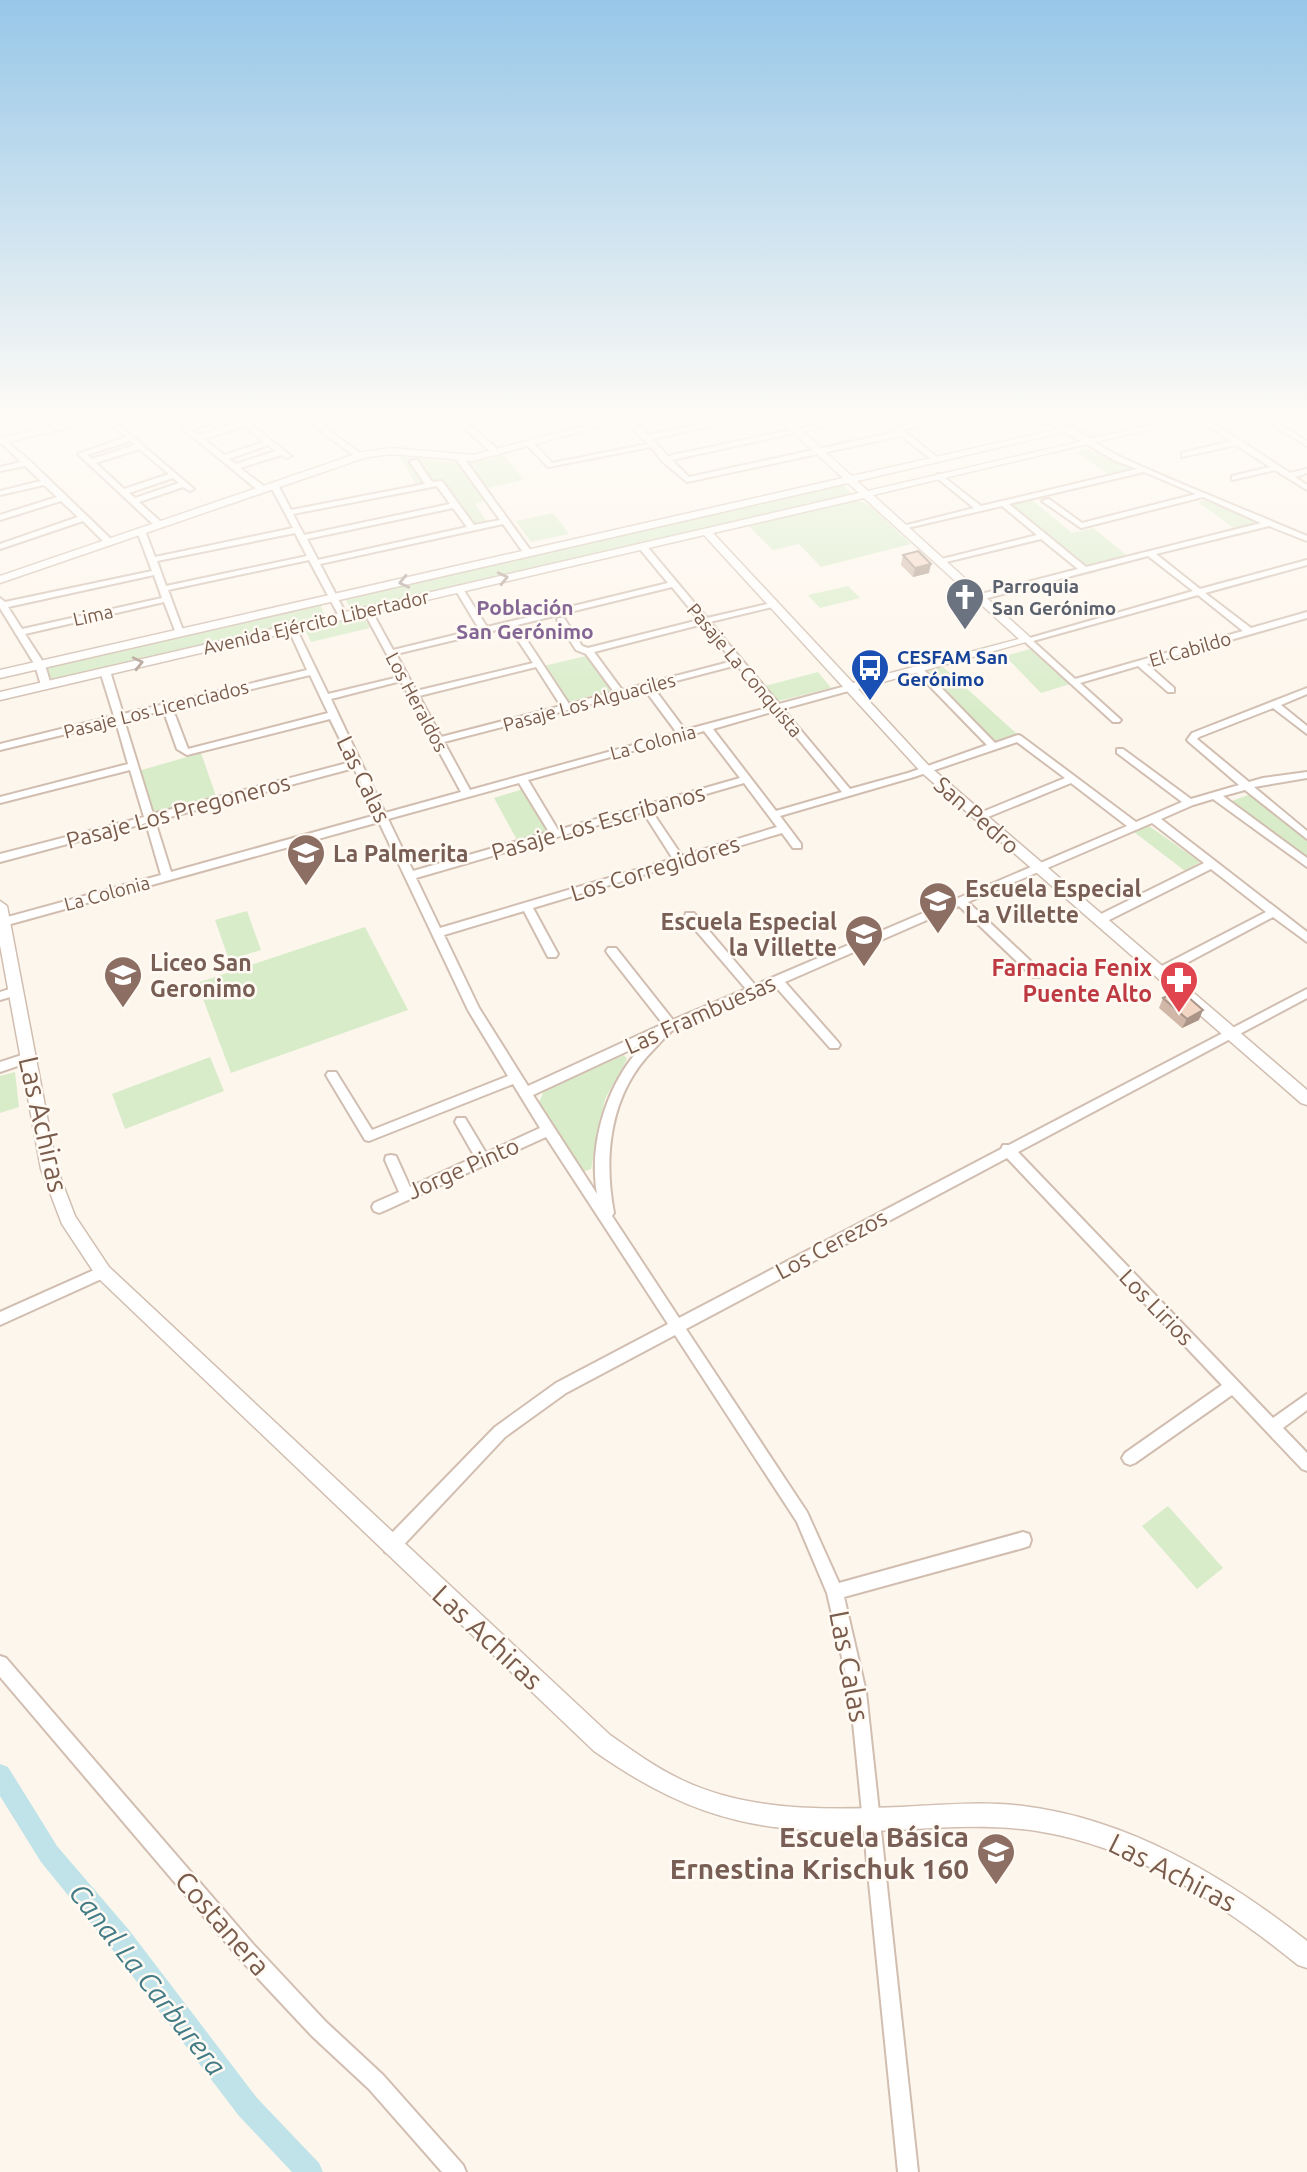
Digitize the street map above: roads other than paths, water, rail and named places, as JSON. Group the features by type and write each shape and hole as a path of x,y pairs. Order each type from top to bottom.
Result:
{"street":[{"path":"150,516 159,525"},
{"path":"0,580 184,516"},
{"path":"290,516 343,616"},
{"path":"152,560 394,516"},
{"path":"463,516 472,528"},
{"path":"501,516 528,553"},
{"name":"Avenida Ejército Libertador","path":"0,674 687,516"},
{"name":"Avenida Ejército Libertador","path":"0,696 769,516"},
{"path":"891,516 1116,720"},
{"path":"903,527 949,516"},
{"path":"1019,516 1084,571"},
{"path":"1068,516 1081,526 1119,516"},
{"path":"1254,516 1307,539"},
{"path":"0,547 84,518 108,542"},
{"path":"163,589 504,521"},
{"path":"980,597 1269,523"},
{"path":"141,531 180,633"},
{"name":"San Pedro","path":"706,531 925,769 1307,1099"},
{"path":"941,562 1043,536"},
{"name":"Pasaje La Conquista","path":"642,546 848,793"},
{"path":"1150,554 1249,631"},
{"name":"La Colonia","path":"1,917 167,877 1307,562"},
{"path":"46,685 40,665 1,603 157,572"},
{"path":"390,653 674,584"},
{"path":"458,589 484,630"},
{"name":"Lima","path":"20,632 167,599"},
{"path":"561,620 579,648 589,650 773,604"},
{"name":"Los Heraldos","path":"367,610 467,794"},
{"name":"El Cabildo","path":"1074,682 1307,615"},
{"path":"512,623 567,707"},
{"name":"Las Calas","path":"292,628 474,1010 548,1130 802,1517 835,1592 858,1692 908,2172"},
{"path":"589,650 620,693"},
{"name":"Pasaje Los Alguaciles","path":"438,741 739,662"},
{"path":"1140,663 1171,690"},
{"path":"413,695 538,664"},
{"path":"918,670 992,745"},
{"path":"105,671 167,877"},
{"name":"Pasaje Los Licenciados","path":"0,747 313,671"},
{"path":"325,698 404,678"},
{"path":"647,686 683,734"},
{"path":"1307,691 1193,737 1195,744 1307,836"},
{"path":"1274,704 1307,731"},
{"path":"170,715 183,751 187,752 333,715"},
{"path":"707,728 797,846"},
{"path":"773,815 925,769 992,745 1023,739 1134,826"},
{"path":"1120,751 1189,803"},
{"name":"Pasaje Los Pregoneros","path":"0,858 357,764"},
{"path":"0,800 134,766"},
{"name":"Las Frambuesas","path":"525,1093 671,1026 1189,803 1248,785 1307,775"},
{"path":"522,779 555,834"},
{"name":"Pasaje Los Escribanos","path":"410,876 746,779"},
{"path":"979,817 1072,779"},
{"path":"1214,795 1307,863"},
{"path":"645,808 679,860"},
{"path":"1153,818 1307,938"},
{"name":"Los Corregidores","path":"436,933 784,829"},
{"path":"1099,920 1212,864"},
{"path":"960,901 1037,974"},
{"path":"527,906 552,954"},
{"path":"1160,972 1274,912"},
{"path":"690,916 754,990"},
{"name":"Las Achiras","path":"1,917 8,994 28,1058 48,1169 68,1219 103,1272 583,1726 643,1773 695,1799 740,1814 782,1819 1012,1816 1075,1827 1110,1838 1200,1880 1256,1916 1307,1956"},
{"path":"612,951 671,1026"},
{"path":"777,981 834,1045"},
{"name":"Los Cerezos","path":"391,1546 477,1454 524,1412 582,1376 1007,1149 1307,993"},
{"name":"Las Calas","path":"610,1223 601,1164 610,1110 632,1068 656,1039 671,1026"},
{"path":"0,1067 28,1058"},
{"path":"332,1075 369,1136 515,1078"},
{"path":"461,1122 483,1159"},
{"name":"Jorge Pinto","path":"379,1207 548,1130"},
{"name":"Los Lirios","path":"1007,1149 1307,1464"},
{"path":"391,1160 406,1193"},
{"path":"0,1319 103,1272"},
{"path":"1130,1458 1233,1386"},
{"path":"1272,1427 1307,1401"},
{"path":"835,1592 1023,1540"},
{"name":"Costanera","path":"0,1664 246,1951 319,2029 376,2082 456,2172"}],"waterway":[{"name":"Canal La Carburera","path":"0,1775 49,1854 120,1939 248,2107 310,2172"}],"place":[{"name":"Parroquia San Gerónimo","path":"965,631"},
{"name":"CESFAM San Gerónimo","path":"870,702"},
{"name":"La Palmerita","path":"306,887"},
{"name":"Escuela Especial La Villette","path":"938,935"},
{"name":"Escuela Especial la Villette","path":"864,968"},
{"name":"Liceo San Geronimo","path":"123,1009"},
{"name":"Farmacia Fenix Puente Alto","path":"1179,1014"},
{"name":"Escuela Básica Ernestina Krischuk 160","path":"996,1886"}],"district":[{"name":"Población San Gerónimo","path":"525,619"}]}
